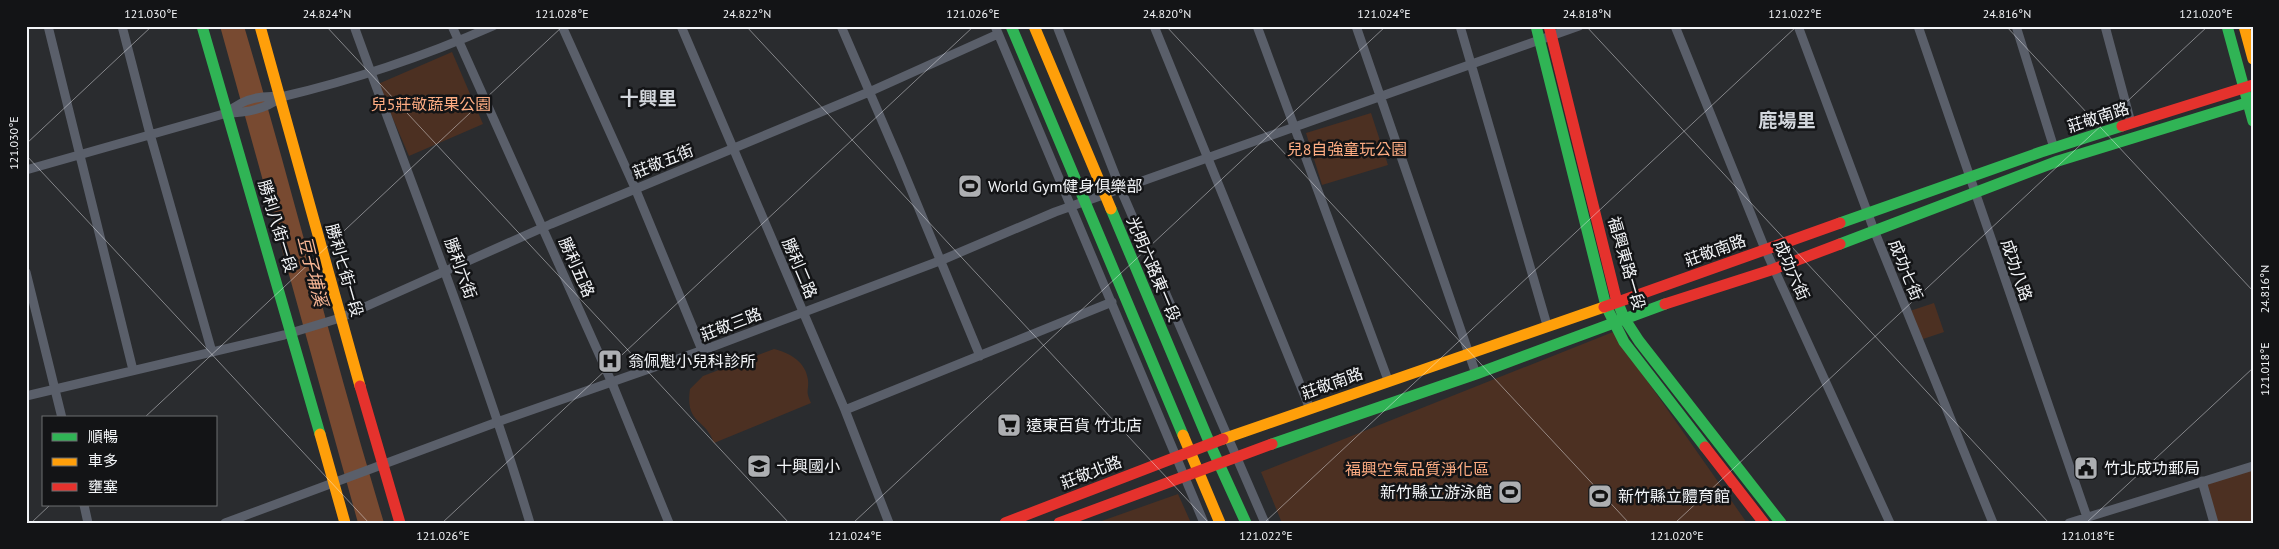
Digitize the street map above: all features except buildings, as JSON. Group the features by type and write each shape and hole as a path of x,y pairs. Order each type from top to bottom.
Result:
{"street":[{"path":"48,26 81,153 133,370"},
{"path":"122,26 150,134 212,352"},
{"name":"勝利八街一段","path":"202,26 292,333 345,523"},
{"name":"勝利七街一段","path":"260,26 340,318 400,523"},
{"name":"勝利六街","path":"354,26 446,270 500,421 530,523"},
{"name":"勝利五路","path":"452,26 612,383 669,523"},
{"path":"26,170 227,113 267,95 281,97 371,73 458,42 493,26"},
{"path":"562,26 635,188 702,350"},
{"name":"勝利二路","path":"680,26 845,410 890,523"},
{"path":"840,26 942,260 980,356"},
{"path":"1011,26 1220,523"},
{"name":"光明六路東一段","path":"1034,26 1210,444 1246,523"},
{"name":"光明六路東一段","path":"1057,26 1121,190 1265,523"},
{"path":"1154,26 1310,409"},
{"path":"1257,26 1388,380"},
{"path":"1356,26 1476,374"},
{"path":"1460,26 1547,325"},
{"name":"福興東路一段","path":"1536,26 1606,306 1639,341 1781,523"},
{"name":"莊敬三路","path":"333,481 702,350 942,260 1085,202 1540,40 1550,31 1579,26"},
{"name":"成功六街","path":"1675,26 1765,249 1890,523"},
{"name":"成功七街","path":"1798,26 1874,230 1993,523"},
{"name":"成功八路","path":"1918,26 2088,519"},
{"path":"2016,26 2054,148"},
{"path":"2105,26 2131,123"},
{"path":"2227,26 2248,86 2253,121"},
{"path":"2244,26 2253,59"},
{"path":"996,30 1204,523"},
{"name":"莊敬五街","path":"292,333 340,318 635,188 733,150 870,92 996,30"},
{"name":"福興東路一段","path":"1550,31 1617,302 1618,320 1624,342 1764,523"},
{"name":"莊敬南路","path":"1190,452 1467,352 1606,306 1970,177 2248,86"},
{"path":"238,108 270,106 281,97"},
{"name":"莊敬南路","path":"1198,472 1236,457 1476,374 1618,320 1774,269 2058,161 2250,102"},
{"path":"26,272 62,416"},
{"path":"845,410 1112,302"},
{"path":"26,396 292,333"},
{"name":"莊敬北路","path":"1005,523 1190,452"},
{"path":"2068,523 2088,519 2253,466"},
{"path":"1058,523 1198,472"},
{"path":"225,523 333,481"},
{"path":"2202,481 2214,523"},
{"path":"84,506 88,523"}],"green space":[{"name":"兒5莊敬蔬果公園","path":"452,52 483,124 409,156 378,84"},
{"name":"兒8自強童玩公園","path":"1371,113 1388,165 1322,185 1306,133"},
{"path":"1934,303 1944,332 1920,340 1910,311"},
{"name":"福興空氣品質淨化區","path":"1613,332 1747,523 1282,523 1261,472"},
{"path":"774,349 786,353 801,363 807,374 808,393 811,403 714,443 706,429 690,409 690,389 703,376"},
{"path":"2253,466 2253,523 2214,523 2202,481"},
{"path":"1178,494 1191,523 1096,523"}],"water":[{"name":"豆子埔溪","path":"220,26 244,26 384,523 358,523"}],"traffic: fast":[{"path":"202,26 320,434"},
{"path":"1011,26 1183,435"},
{"path":"1536,26 1606,306 1624,342 1705,447"},
{"path":"2227,26 2253,121"},
{"path":"1840,244 2058,161 2253,101"},
{"path":"1840,223 2041,152 2122,126"},
{"path":"1111,209 1210,444 1246,523"},
{"path":"1616,298 1624,318 1639,341 1781,523"},
{"path":"1272,444 1476,374 1665,304"}],"traffic: slow":[{"path":"260,26 360,386"},
{"path":"1034,26 1111,209"},
{"path":"2244,26 2253,59"},
{"path":"1223,439 1604,307"},
{"path":"320,434 345,523"},
{"path":"1183,435 1220,523"}],"traffic: jam":[{"path":"1549,26 1616,298"},
{"path":"2122,126 2253,85"},
{"path":"1604,307 1840,223"},
{"path":"1665,304 1774,269 1840,244"},
{"path":"360,386 400,523"},
{"path":"1005,523 1223,439"},
{"path":"1059,523 1272,444"},
{"path":"1705,447 1764,523"}],"place":[{"name":"World Gym健身俱樂部","path":"970,186"},
{"name":"翁佩魁小兒科診所","path":"610,361"},
{"name":"遠東百貨 竹北店","path":"1009,425"},
{"name":"十興國小","path":"759,466"},
{"name":"竹北成功郵局","path":"2086,468"},
{"name":"新竹縣立游泳館","path":"1510,492"},
{"name":"新竹縣立體育館","path":"1600,496"}],"district":[{"name":"十興里","path":"648,98"},
{"name":"鹿場里","path":"1787,120"}]}
